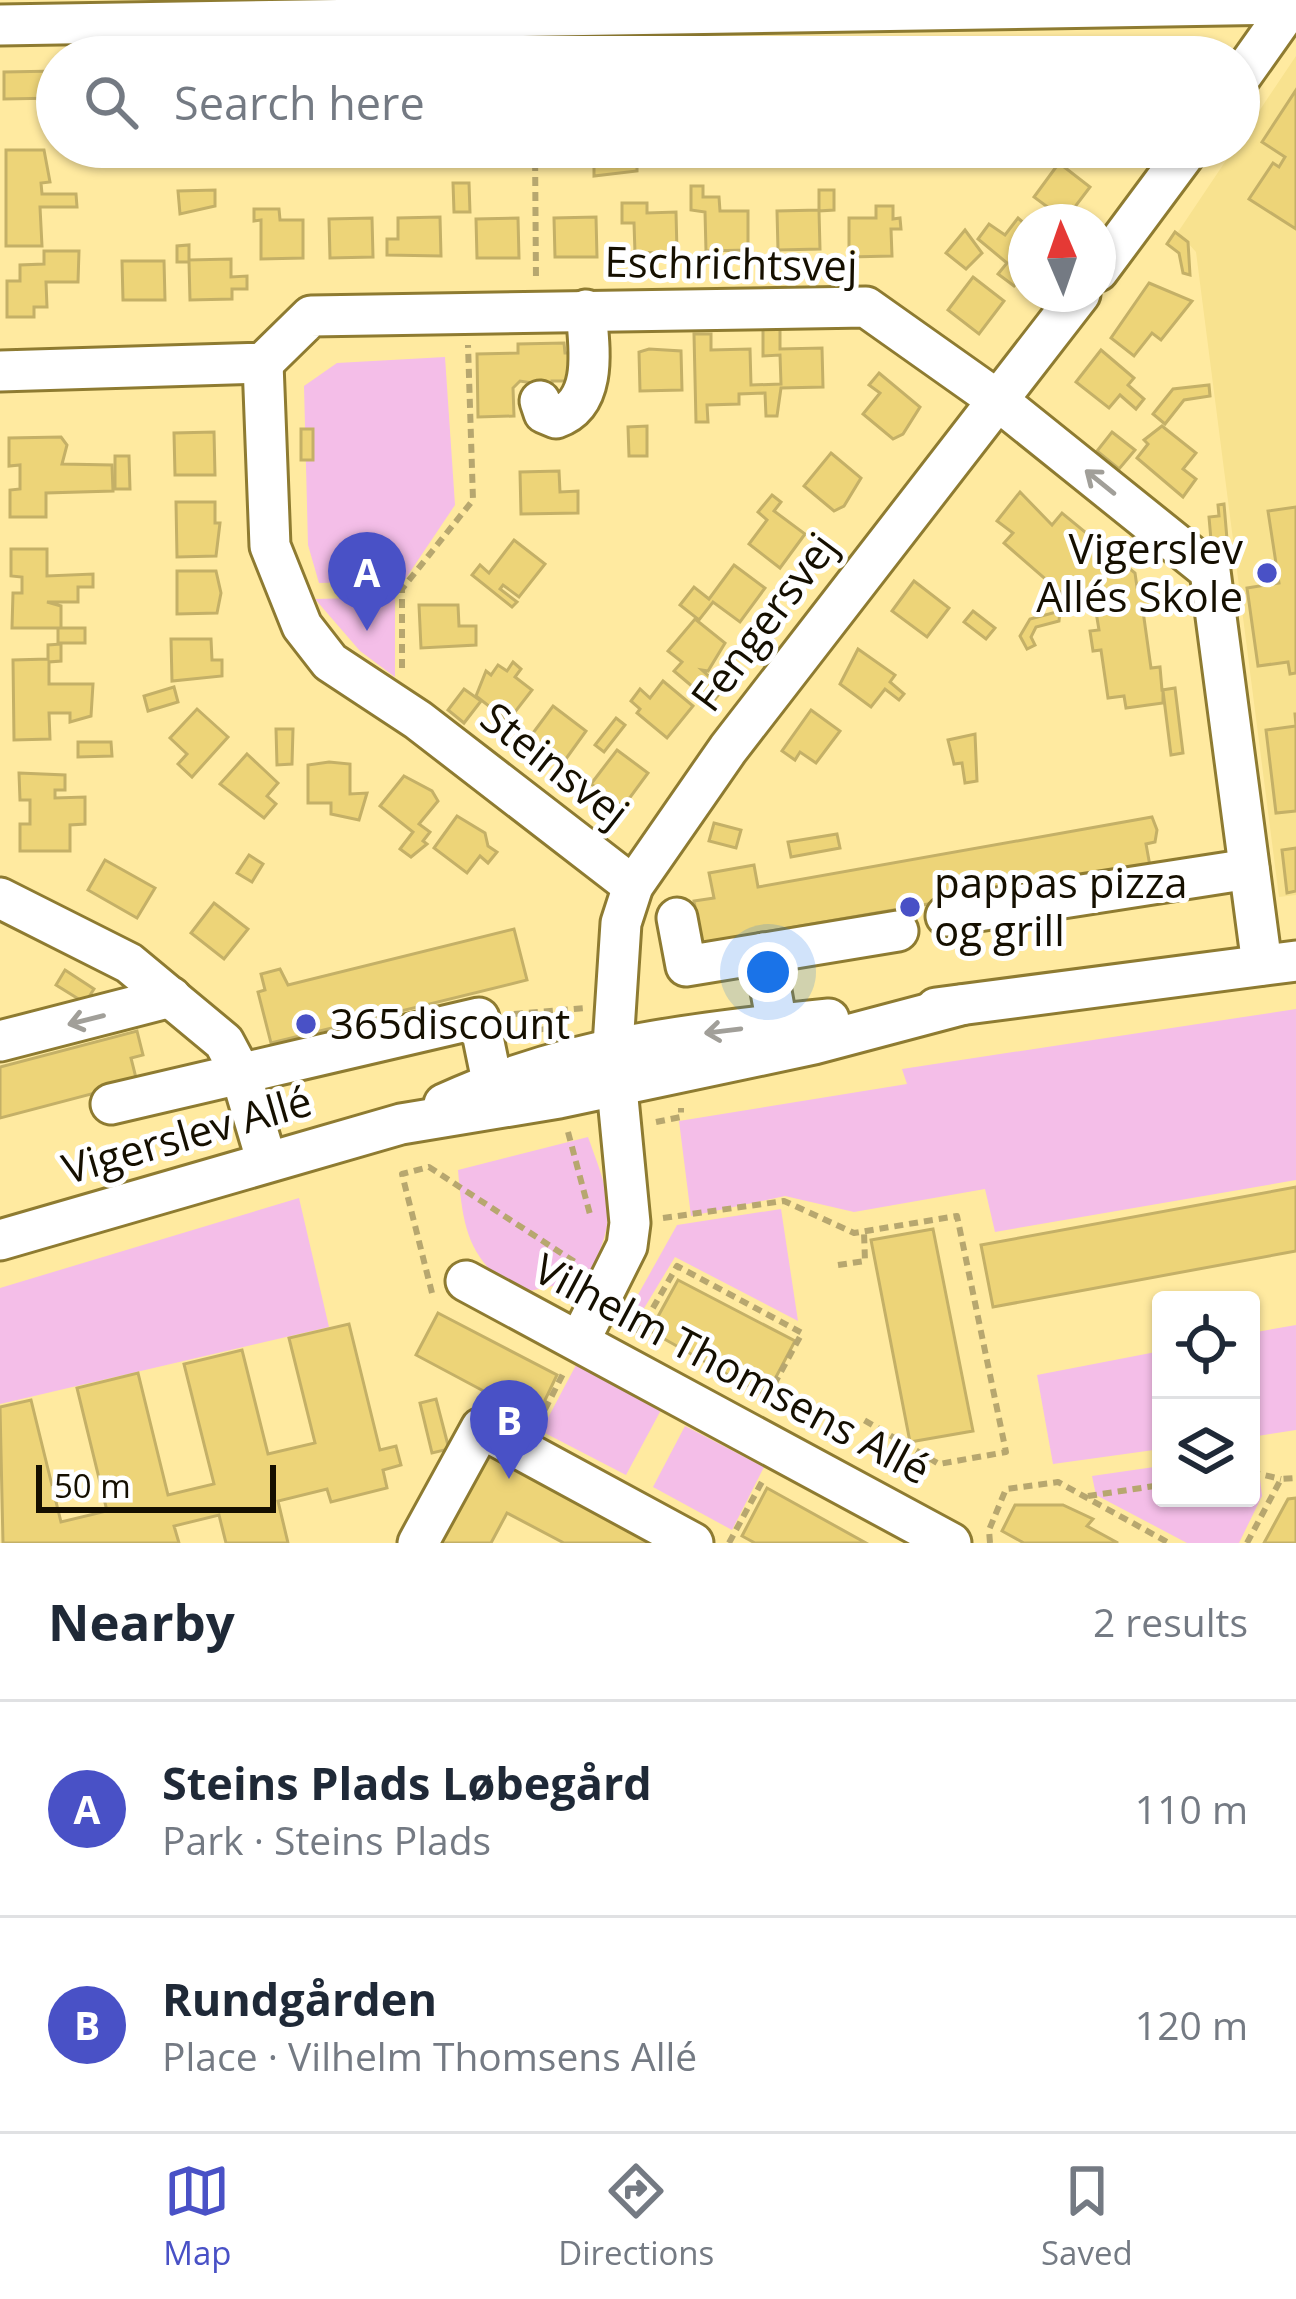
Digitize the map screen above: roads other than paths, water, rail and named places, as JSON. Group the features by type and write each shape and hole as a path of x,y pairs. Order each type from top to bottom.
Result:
{"street":[{"path":"0,25 1293,2"},
{"path":"1260,49 1293,2"},
{"path":"1116,248 1175,168"},
{"name":"Eschrichtsvej","path":"263,363 310,316 866,307 996,399 1210,572 1249,869 1279,963"},
{"path":"540,401 544,413 556,418 571,413 586,389 586,310"},
{"name":"Fengersvej","path":"572,1357 627,1246 611,1222 621,923 633,886 728,749 1066,312"},
{"path":"0,371 263,363"},
{"name":"Steinsvej","path":"263,363 270,545 302,626 330,662 410,715 633,886"},
{"path":"946,916 1249,869"},
{"path":"0,898 78,933 171,997 224,1042 240,1072 266,1159"},
{"path":"677,918 686,966 898,931"},
{"path":"764,953 777,1024"},
{"name":"Vigerslev Allé","path":"0,1240 266,1159 777,1024 1279,963"},
{"path":"0,1041 171,997"},
{"name":"Vigerslev Allé","path":"615,1066 962,1005"},
{"name":"Vigerslev Allé","path":"240,1072 479,1018 492,1082"},
{"path":"111,1104 240,1072"},
{"name":"Vigerslev Allé","path":"401,1124 492,1082 554,1080"},
{"name":"Vilhelm Thomsens Allé","path":"466,1281 572,1357 622,1363 951,1543"},
{"path":"418,1543 481,1428 693,1543"}],"place":[{"name":"Vigerslev Allés Skole","path":"1267,573"},
{"name":"Steins Plads Løbegård","path":"367,631"},
{"name":"pappas pizza og grill","path":"910,907"},
{"name":"365discount","path":"306,1024"},
{"name":"Rundgården","path":"509,1479"}]}
